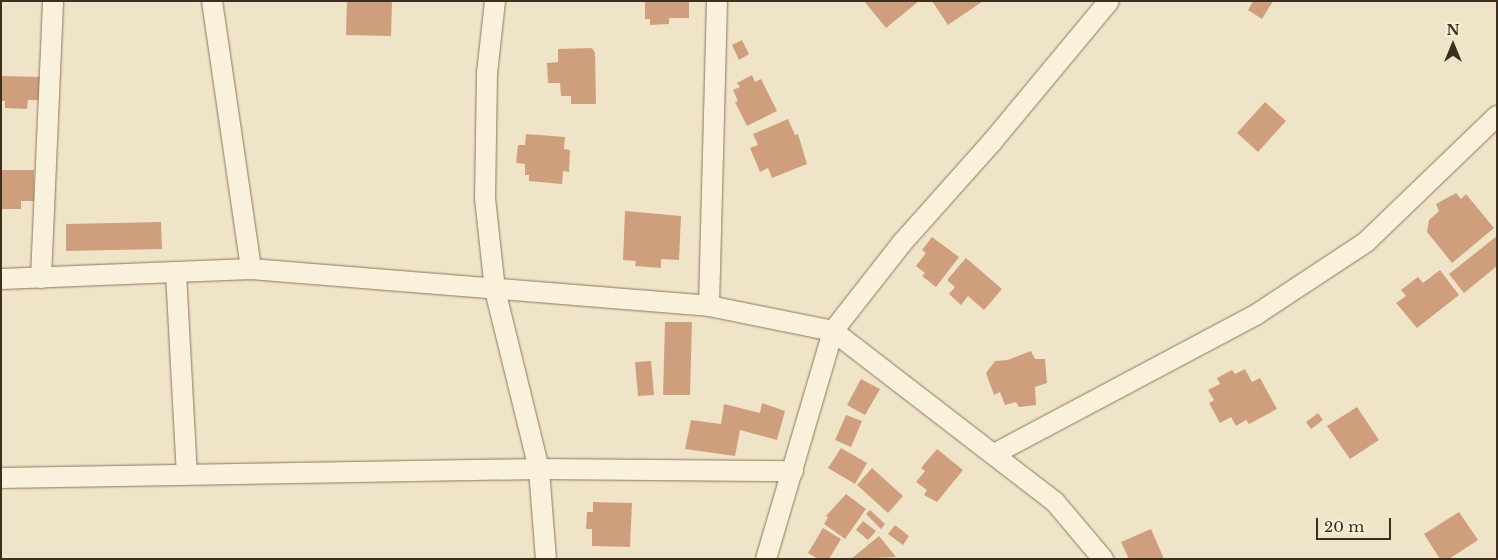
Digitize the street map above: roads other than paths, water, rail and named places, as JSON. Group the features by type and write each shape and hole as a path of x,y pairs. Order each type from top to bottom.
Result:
{"street":[{"path":"41,278 53,1"},
{"path":"212,1 251,269"},
{"path":"495,1 487,73 485,198 495,290 539,469 546,559"},
{"path":"709,306 717,1"},
{"path":"766,559 833,331 902,243 992,142 1109,1"},
{"path":"994,454 1256,314 1366,242 1497,116"},
{"path":"1,279 251,269 709,306 833,331 1055,502 1102,559"},
{"path":"176,273 187,475"},
{"path":"1,478 539,469 793,471"}]}
